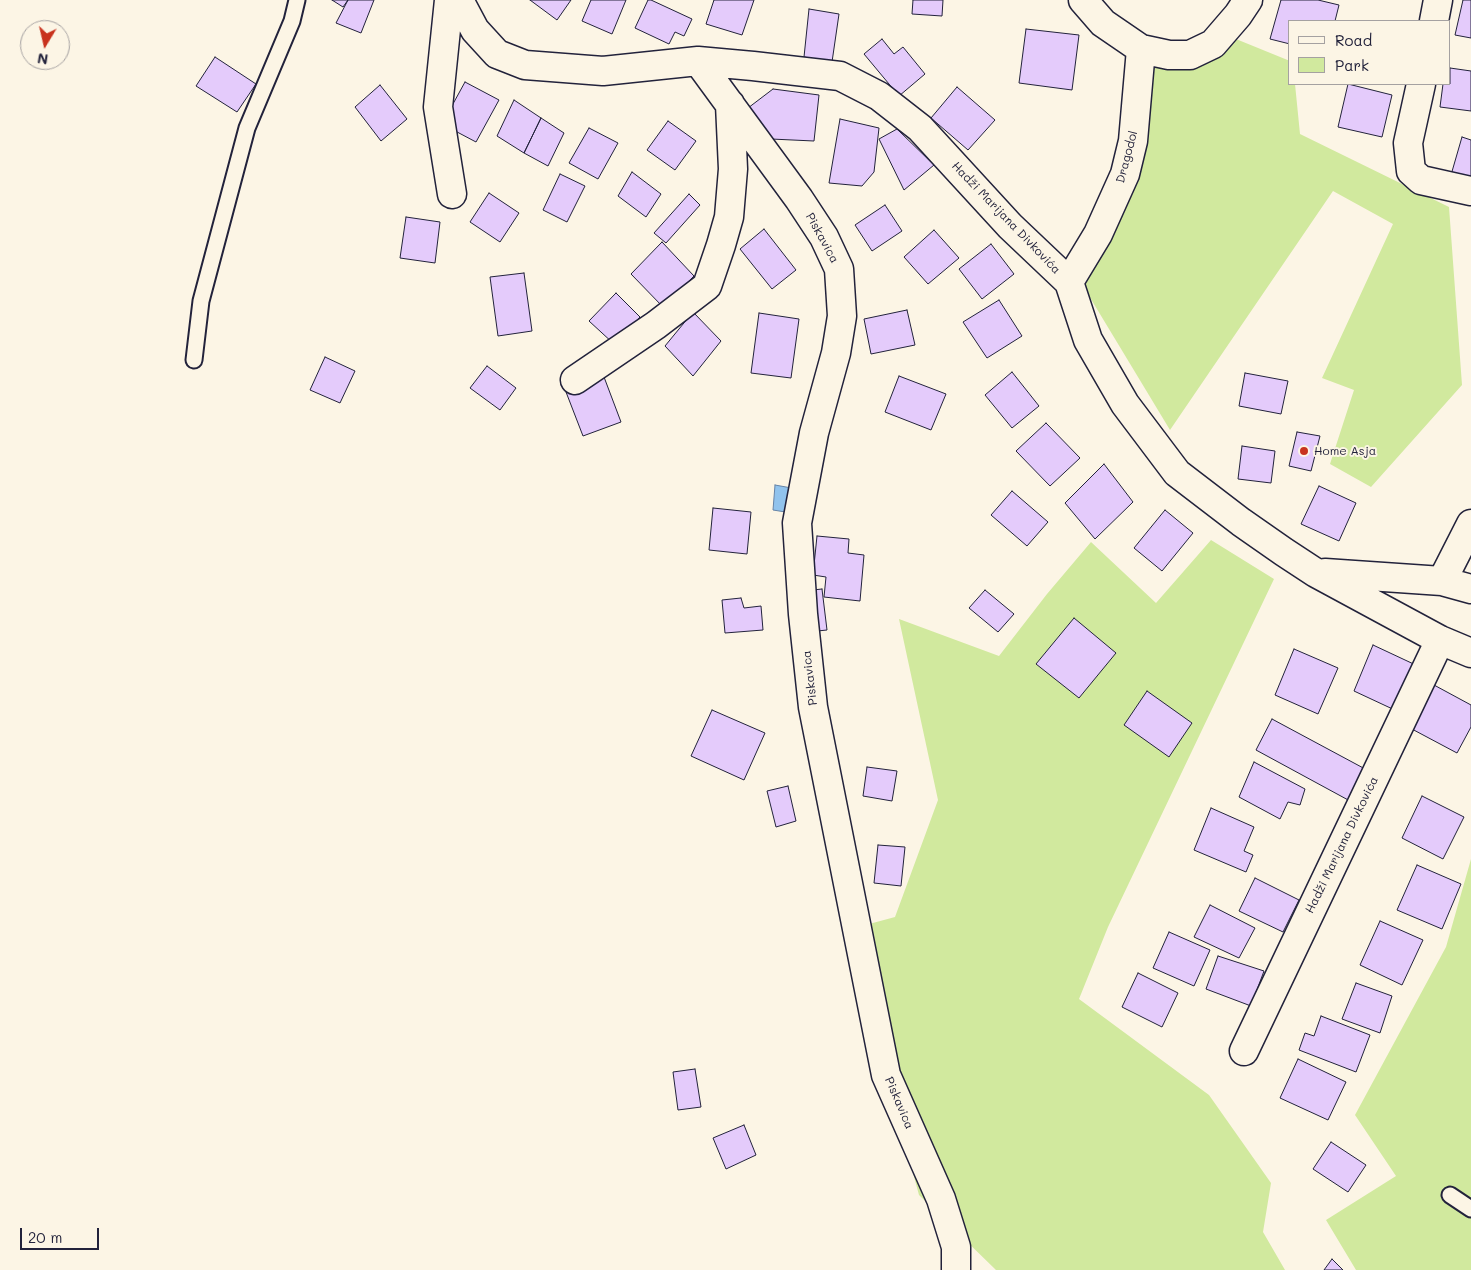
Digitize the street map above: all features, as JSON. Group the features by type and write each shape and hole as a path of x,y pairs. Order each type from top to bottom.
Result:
{"street":[{"path":"449,0 438,107 452,194"},
{"name":"Hadži Marijana Divkovića","path":"459,0 475,30 497,54 525,65 603,71 698,61 840,76 879,96 920,128 1010,226 1069,282 1088,340 1125,404 1177,473 1240,522 1316,573 1440,640 1471,653"},
{"path":"1083,0 1103,22 1141,49 1169,55 1190,55 1214,44 1248,0"},
{"path":"1434,20 1438,0"},
{"name":"Dragodol","path":"1069,282 1098,234 1125,174 1133,141 1141,49"},
{"name":"Piskavica","path":"698,61 799,199 824,237 839,269 842,316 836,353 814,433 798,523 803,614 812,697 886,1075 941,1198 956,1247 956,1270"},
{"path":"1421,85 1408,143 1411,171 1421,180 1471,191"},
{"path":"575,380 656,325 707,286 730,217 733,169 730,104"},
{"path":"1442,581 1471,524"},
{"name":"Hadži Marijana Divkovića","path":"1316,573 1442,581 1471,589"},
{"name":"Hadži Marijana Divkovića","path":"1244,1051 1440,640"}],"lane":[{"path":"194,360 201,301 247,128 292,21 296,0"},
{"path":"1450,1195 1471,1209"}],"green space":[{"path":"1231,37 1288,60 1288,85 1295,85 1300,134 1449,207 1462,385 1371,487 1330,464 1354,390 1322,378 1393,224 1333,191 1170,430 1074,271 1125,174 1132,69"},
{"path":"1211,540 1274,579 1108,927 1079,999 1209,1095 1271,1183 1263,1232 1285,1270 996,1270 919,1195 847,930 895,917 938,800 899,619 999,656 1047,594 1091,542 1156,603"},
{"path":"1471,859 1471,1270 1356,1270 1326,1220 1396,1176 1355,1115 1446,947"}],"water":[{"path":"775,485 808,491 804,515 773,510"}],"building":[{"path":"332,0 348,0 343,7"},
{"path":"348,0 374,0 361,33 336,23"},
{"path":"530,0 571,0 557,20"},
{"path":"591,0 626,0 612,34 582,21"},
{"path":"648,0 692,19 684,36 675,32 669,44 635,28"},
{"path":"714,0 754,0 742,35 706,24"},
{"path":"913,0 943,0 942,16 912,14"},
{"path":"1281,0 1318,0 1339,5 1335,20 1288,20 1288,44 1270,39"},
{"path":"1463,0 1471,0 1471,38 1455,35"},
{"path":"809,9 839,14 832,62 804,57"},
{"path":"1026,29 1079,35 1072,90 1019,83"},
{"path":"882,39 894,54 903,47 925,74 899,96 864,54"},
{"path":"215,57 256,84 237,112 196,86"},
{"path":"1451,68 1471,71 1471,111 1440,107 1443,85 1451,85"},
{"path":"465,82 499,100 476,142 442,124"},
{"path":"380,85 407,119 381,141 355,107"},
{"path":"1348,85 1392,95 1382,137 1338,127"},
{"path":"957,87 995,120 968,150 931,118"},
{"path":"773,89 819,95 814,141 771,139 748,108"},
{"path":"514,100 541,118 524,153 497,136"},
{"path":"541,118 564,133 548,166 524,153"},
{"path":"840,119 879,128 874,172 862,186 829,183"},
{"path":"668,121 696,141 675,170 647,150"},
{"path":"589,128 618,143 598,179 569,163"},
{"path":"897,129 934,165 904,190 879,139"},
{"path":"1462,137 1471,140 1471,180 1451,175"},
{"path":"632,172 661,194 646,217 618,196"},
{"path":"560,174 585,186 567,222 543,210"},
{"path":"489,193 519,213 500,242 470,222"},
{"path":"689,194 700,205 666,243 654,233"},
{"path":"885,205 902,231 872,251 855,225"},
{"path":"406,217 440,222 435,263 400,258"},
{"path":"764,229 796,270 772,289 740,249"},
{"path":"934,230 959,258 928,284 904,257"},
{"path":"662,242 694,276 663,307 631,274"},
{"path":"991,244 1014,274 982,299 959,269"},
{"path":"524,273 532,331 498,336 490,277"},
{"path":"616,293 640,317 614,344 589,321"},
{"path":"999,300 1022,336 987,358 963,322"},
{"path":"907,310 915,345 871,354 864,319"},
{"path":"693,312 721,341 693,376 665,346"},
{"path":"759,313 799,319 791,378 751,373"},
{"path":"325,357 355,371 340,403 310,390"},
{"path":"487,366 516,388 500,410 470,388"},
{"path":"1012,372 1039,406 1012,428 985,395"},
{"path":"1245,373 1288,381 1281,414 1239,406"},
{"path":"899,376 946,394 931,430 885,412"},
{"path":"604,377 621,422 583,436 566,392"},
{"path":"1046,423 1080,458 1050,486 1016,451"},
{"name":"Home Asja","path":"1297,432 1320,436 1311,471 1289,466"},
{"path":"1242,446 1275,451 1271,483 1238,479"},
{"path":"1104,464 1133,502 1095,539 1065,503"},
{"path":"1319,486 1356,503 1339,541 1301,524"},
{"path":"1012,491 1048,522 1027,546 991,515"},
{"path":"713,508 751,512 747,554 709,550"},
{"path":"1165,510 1193,533 1162,571 1134,548"},
{"path":"817,536 849,539 848,553 864,555 860,601 824,597 826,577 813,575"},
{"path":"822,589 827,630 798,633 794,592"},
{"path":"985,590 1014,614 998,632 969,608"},
{"path":"741,598 744,608 761,606 763,630 725,633 722,600"},
{"path":"1074,618 1116,653 1079,698 1036,664"},
{"path":"1373,645 1420,667 1399,712 1354,691"},
{"path":"1294,649 1338,668 1318,714 1275,695"},
{"path":"1434,685 1471,705 1471,727 1457,753 1410,728"},
{"path":"1147,691 1192,723 1169,757 1124,725"},
{"path":"712,710 765,733 744,780 691,756"},
{"path":"1272,719 1367,770 1350,801 1256,750"},
{"path":"1254,762 1305,789 1300,805 1288,802 1280,819 1239,797"},
{"path":"867,767 897,771 892,801 863,796"},
{"path":"788,786 796,821 776,827 767,791"},
{"path":"1422,796 1464,817 1443,859 1402,838"},
{"path":"1211,808 1254,827 1244,851 1253,855 1246,872 1194,850"},
{"path":"878,845 905,847 901,886 874,883"},
{"path":"1417,865 1461,884 1442,929 1397,910"},
{"path":"1255,878 1299,900 1283,932 1239,911"},
{"path":"1210,905 1255,928 1239,958 1194,937"},
{"path":"1380,921 1423,940 1402,985 1360,965"},
{"path":"1169,932 1210,950 1194,986 1153,968"},
{"path":"1218,956 1264,971 1251,1006 1206,989"},
{"path":"1138,973 1178,993 1162,1027 1122,1007"},
{"path":"1356,983 1392,996 1380,1033 1342,1019"},
{"path":"1321,1016 1370,1035 1356,1072 1299,1050 1305,1033 1314,1036"},
{"path":"1298,1059 1346,1082 1328,1120 1280,1098"},
{"path":"695,1069 701,1107 678,1110 673,1072"},
{"path":"744,1125 756,1155 726,1169 713,1138"},
{"path":"1331,1142 1366,1165 1348,1192 1313,1169"},
{"path":"1332,1259 1343,1270 1324,1270"}],"place":[{"name":"Home Asja","path":"1304,451"}]}
